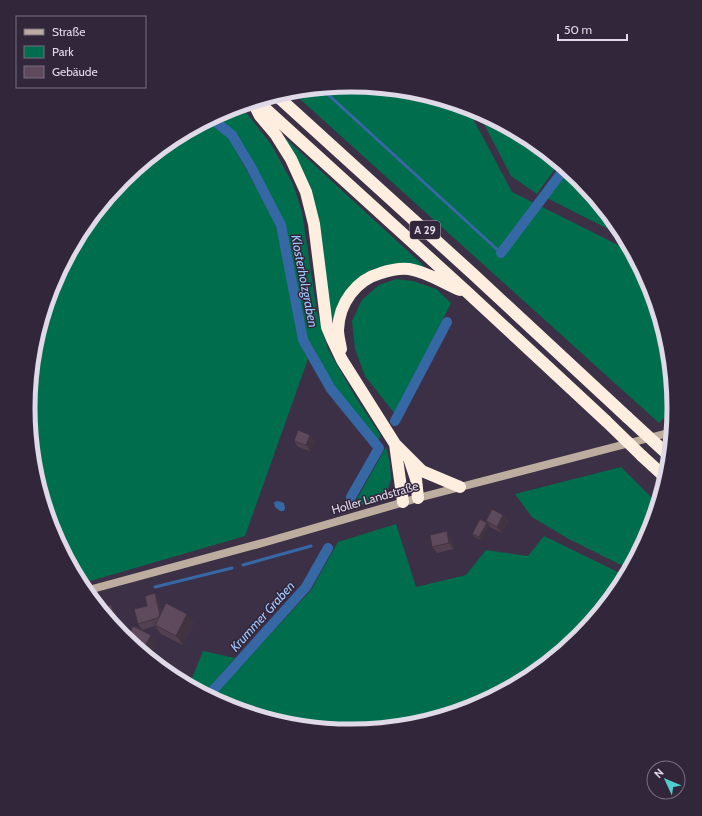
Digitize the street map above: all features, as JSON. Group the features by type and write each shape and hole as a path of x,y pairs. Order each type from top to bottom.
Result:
{"highway":[{"name":"A 29","path":"281,100 473,274 664,451"},
{"name":"A 29","path":"262,105 467,292 660,473"},
{"path":"256,107 260,116 276,135 291,160 306,192 314,224 327,327 342,360 395,444 422,471 460,487"},
{"path":"342,360 338,332 342,310 348,297 355,288 364,280 375,274 386,271 407,269 429,275 448,285 467,292"},
{"path":"395,444 403,502"},
{"path":"409,459 416,479 418,498"}],"main road":[{"name":"Holler Landstraße","path":"92,589 403,502 666,434"}],"green space":[{"path":"351,92 392,95 433,103 472,116 512,192 624,248 643,287 661,346 667,408 667,415 659,423 297,97"},
{"path":"245,111 271,144 293,184 302,212 317,312 328,349 355,396 381,436 377,443 334,388 306,337 284,222 236,134 220,121"},
{"path":"482,121 527,145 556,167 537,194 511,176"},
{"path":"213,124 228,137 278,227 298,339 308,359 245,536 87,582 68,548 52,510 41,470 36,429 36,387 41,346 59,287 77,250 88,232 113,200 143,170 175,145"},
{"path":"283,136 424,266 422,269 392,264 373,269 354,284 334,325 323,270"},
{"path":"564,176 589,200 614,232 547,198"},
{"path":"396,279 413,281 436,289 451,303 395,414 365,376 355,349 352,321 362,300 379,285"},
{"path":"386,447 390,463 391,480 386,494 370,503 353,506"},
{"path":"621,467 653,499 643,529 625,567 567,538 532,517 515,494"},
{"path":"396,524 416,587 466,575 486,550 528,556 544,536 621,573 589,616 559,646 527,671 509,682 472,700 433,713 413,718 372,723 330,723 289,718 269,713 230,700 216,693 311,590 338,542"},
{"path":"203,651 235,658 208,689 191,681"}],"water":[{"path":"278,501 284,503 284,511 280,511 275,507 274,502"}],"building":[{"path":"298,430 310,435 306,445 294,441"},
{"path":"492,509 503,515 497,527 486,521"},
{"path":"480,519 487,523 479,537 472,534"},
{"path":"447,531 449,543 432,547 430,535"},
{"path":"155,593 160,615 158,618 138,624 134,609 147,606 145,596"},
{"path":"166,603 187,614 176,636 155,625"},
{"path":"111,605 115,618 113,616 105,606"},
{"path":"133,626 151,635 145,647 130,633"}],"waterway":[{"path":"327,93 501,253"},
{"name":"Klosterholzgraben","path":"216,122 232,135 251,167 281,225 303,340 331,389 379,448 351,497"},
{"name":"Krummer Graben","path":"501,253 562,173"},
{"name":"Krummer Graben","path":"395,421 447,322"},
{"path":"243,565 311,546"},
{"name":"Krummer Graben","path":"212,691 306,587 328,548"},
{"path":"155,587 232,568"}]}
